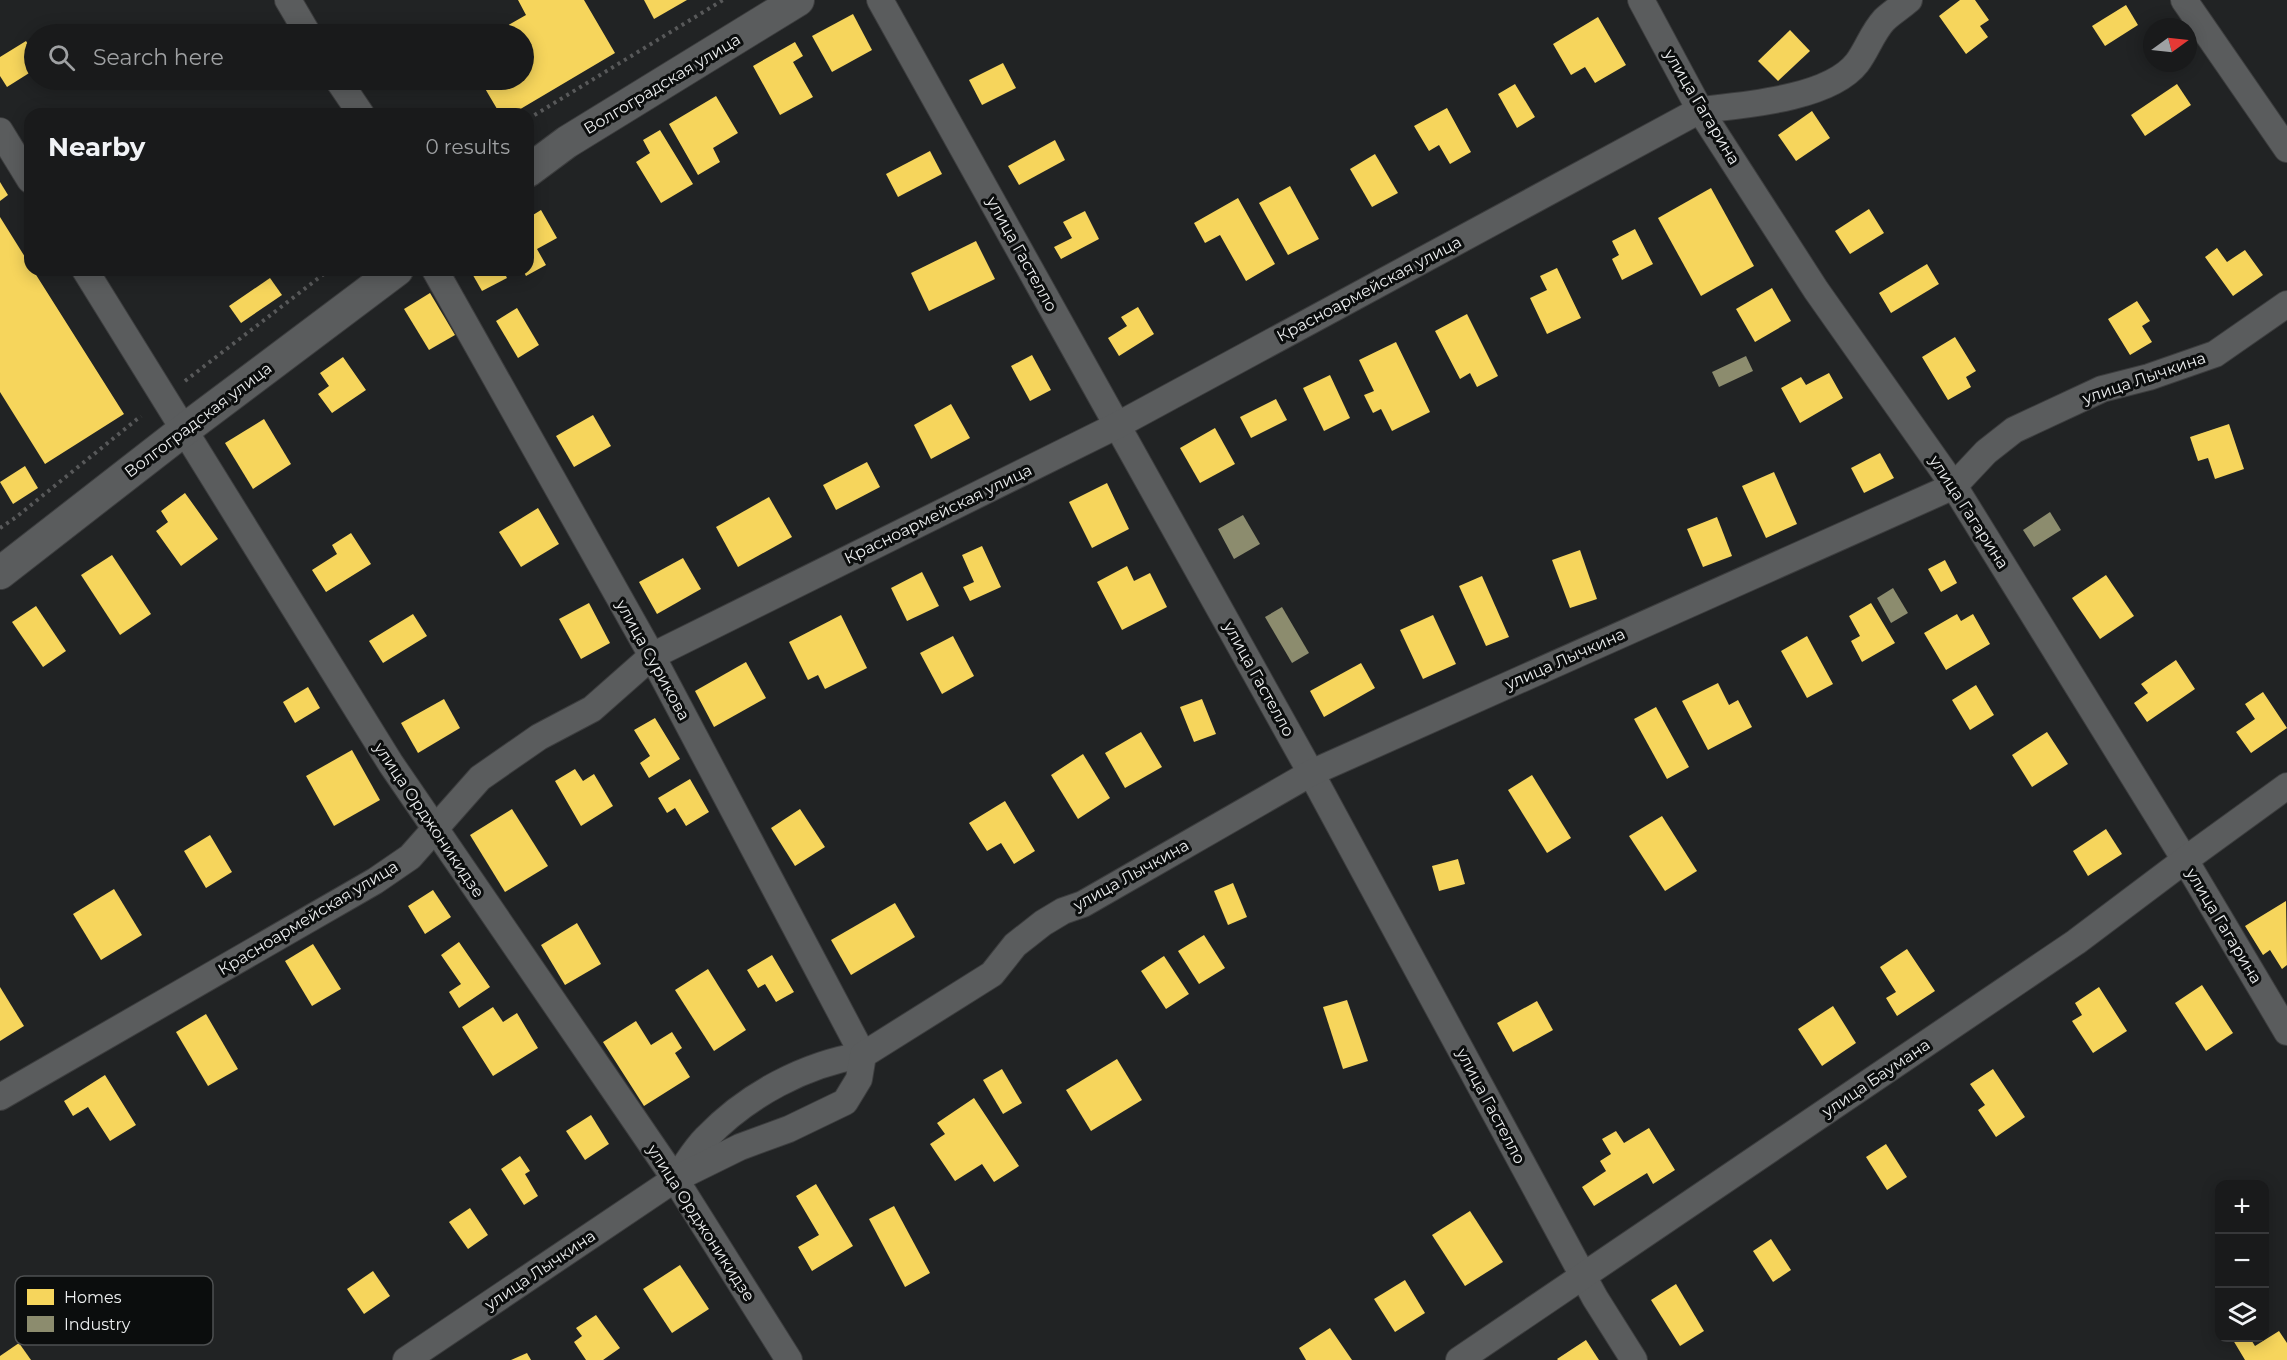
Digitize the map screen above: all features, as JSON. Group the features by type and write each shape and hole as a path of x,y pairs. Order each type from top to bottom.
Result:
{"street":[{"path":"288,0 302,24"},
{"name":"Волгоградская улица","path":"534,167 567,142 798,0"},
{"name":"улица Гастелло","path":"880,0 1311,773 1584,1276 1634,1360"},
{"name":"улица Гагарина","path":"1641,0 1700,110 1816,290 1954,486 2185,860 2287,1032"},
{"name":"Красноармейская улица","path":"0,1097 375,881 410,857 480,778 539,736 592,709 652,656 1118,425 1700,110 1765,102 1802,93 1839,80 1856,64 1884,20 1909,0"},
{"path":"2184,0 2287,149"},
{"path":"345,90 357,108"},
{"path":"0,131 24,170"},
{"name":"улица Орджоникидзе","path":"90,276 391,764 675,1179 789,1360"},
{"name":"Волгоградская улица","path":"0,573 184,430 389,276"},
{"name":"улица Сурикова","path":"438,276 652,656 863,1055"},
{"name":"улица Лычкина","path":"675,1179 704,1140 750,1100 807,1070 837,1059 863,1055 992,974 1015,945 1043,922 1063,911 1083,904 1311,773 1954,486 1986,452 2014,430 2102,389 2149,377 2215,354 2287,304"},
{"name":"улица Баумана","path":"1459,1360 2076,942 2287,786"},
{"name":"улица Лычкина","path":"406,1360 675,1179 740,1147 789,1129 845,1102 859,1079 863,1055"}],"path":[{"path":"534,115 723,0"}],"building: Homes":[{"path":"518,0 584,0 615,53 522,108 496,108 486,90 534,90 534,24 510,24 526,15"},
{"path":"644,0 687,0 654,19"},
{"path":"1960,0 1975,0 1989,20 1980,26 1988,37 1966,54 1939,16"},
{"path":"2126,5 2138,25 2105,46 2092,26"},
{"path":"853,14 872,50 832,72 812,36"},
{"path":"1598,17 1626,65 1595,83 1585,67 1571,75 1553,44"},
{"path":"1790,30 1810,51 1778,81 1758,61"},
{"path":"24,42 24,76 7,87 0,76 0,57"},
{"path":"795,42 803,56 793,62 813,97 780,115 753,66"},
{"path":"1003,63 1016,88 982,105 969,80"},
{"path":"1515,84 1535,117 1517,128 1498,94"},
{"path":"2177,84 2191,105 2145,136 2131,115"},
{"path":"716,96 738,133 713,148 720,162 698,175 669,124"},
{"path":"1447,108 1471,152 1450,164 1439,145 1429,151 1414,126"},
{"path":"1812,111 1830,138 1796,161 1778,135"},
{"path":"660,130 693,184 661,203 636,162 650,153 643,140"},
{"path":"1055,140 1065,160 1019,185 1008,166"},
{"path":"930,151 942,174 898,197 886,174"},
{"path":"1375,154 1398,193 1372,207 1350,169"},
{"path":"0,182 8,195 0,201"},
{"path":"1290,186 1319,239 1288,255 1259,203"},
{"path":"1711,188 1754,266 1701,296 1658,218"},
{"path":"1238,198 1275,264 1246,281 1220,235 1205,243 1194,223"},
{"path":"1869,209 1884,233 1850,254 1835,231"},
{"path":"541,210 557,238 537,249 546,265 534,272 534,214"},
{"path":"1085,211 1099,239 1061,259 1054,247 1072,238 1063,222"},
{"path":"0,217 24,255 24,276 37,276 124,414 45,464 0,392"},
{"path":"1635,229 1653,264 1622,280 1612,259 1619,255 1612,241"},
{"path":"976,241 995,279 929,311 911,273"},
{"path":"2217,248 2227,262 2245,250 2263,275 2233,296 2205,257"},
{"path":"1927,264 1939,284 1891,313 1879,293"},
{"path":"1557,268 1581,318 1547,334 1530,298 1547,290 1540,276"},
{"path":"473,276 506,276 507,278 482,291"},
{"path":"270,278 282,295 241,323 229,306"},
{"path":"1772,288 1791,321 1755,342 1736,309"},
{"path":"430,293 455,335 429,350 404,309"},
{"path":"2137,301 2150,321 2142,326 2152,342 2130,355 2108,319"},
{"path":"1138,307 1154,334 1119,356 1108,338 1127,326 1121,317"},
{"path":"517,308 539,345 518,358 496,321"},
{"path":"1467,314 1498,376 1477,387 1470,373 1460,379 1435,331"},
{"path":"1955,337 1976,371 1966,377 1971,387 1948,400 1922,357"},
{"path":"1396,342 1430,412 1392,431 1381,409 1373,413 1364,395 1374,391 1359,360"},
{"path":"1032,355 1051,390 1030,401 1011,366"},
{"path":"343,357 366,390 332,413 318,394 329,386 320,373"},
{"path":"1829,373 1843,398 1800,423 1781,388 1801,377 1806,385"},
{"path":"1330,375 1350,418 1324,431 1303,388"},
{"path":"1276,399 1287,420 1251,438 1240,417"},
{"path":"951,404 970,438 931,459 914,425"},
{"path":"593,415 611,446 574,467 556,436"},
{"path":"264,419 291,464 253,489 225,443"},
{"path":"2229,424 2244,469 2215,479 2208,458 2198,461 2190,437"},
{"path":"1215,428 1235,464 1200,483 1180,448"},
{"path":"1880,453 1894,478 1864,493 1851,468"},
{"path":"867,462 880,487 836,510 823,485"},
{"path":"25,466 38,488 13,504 0,482"},
{"path":"1774,472 1797,524 1766,538 1742,486"},
{"path":"1107,483 1129,529 1092,548 1069,502"},
{"path":"185,493 218,539 181,566 156,531 168,522 161,511"},
{"path":"769,497 792,537 738,567 716,527"},
{"path":"538,508 559,544 521,567 499,532"},
{"path":"1717,517 1732,556 1703,567 1687,529"},
{"path":"351,533 371,564 326,592 312,570 337,554 332,545"},
{"path":"982,546 1001,587 970,601 963,587 974,582 962,555"},
{"path":"1580,550 1597,599 1570,608 1552,560"},
{"path":"112,555 151,614 120,635 81,575"},
{"path":"683,558 701,589 657,614 639,582"},
{"path":"1945,560 1957,583 1941,592 1928,569"},
{"path":"1127,566 1134,581 1150,573 1167,607 1122,630 1097,582"},
{"path":"922,572 939,606 907,621 891,588"},
{"path":"2106,575 2134,616 2100,639 2072,598"},
{"path":"1482,576 1509,637 1486,646 1459,586"},
{"path":"589,603 610,643 581,659 559,619"},
{"path":"1871,603 1895,643 1862,662 1851,641 1860,636 1849,616"},
{"path":"36,606 66,651 43,667 12,622"},
{"path":"413,614 427,636 383,663 369,641"},
{"path":"1957,614 1961,621 1973,614 1990,644 1946,670 1924,633"},
{"path":"841,615 867,668 825,689 818,675 808,680 789,642"},
{"path":"1433,615 1456,664 1423,679 1400,630"},
{"path":"953,636 974,676 942,694 920,653"},
{"path":"1807,636 1833,684 1807,698 1781,651"},
{"path":"2176,660 2195,689 2147,722 2134,703 2148,693 2141,684"},
{"path":"746,662 766,698 714,727 695,691"},
{"path":"1361,663 1375,688 1324,717 1310,691"},
{"path":"1718,683 1729,705 1738,700 1752,727 1708,750 1682,701"},
{"path":"1976,685 1994,715 1970,730 1952,700"},
{"path":"308,687 320,708 295,723 283,702"},
{"path":"2263,692 2287,728 2251,753 2236,732 2255,719 2245,704"},
{"path":"444,699 460,728 418,753 401,723"},
{"path":"1202,699 1216,734 1194,742 1180,707"},
{"path":"1656,707 1689,767 1667,779 1634,719"},
{"path":"655,718 680,759 649,778 640,763 650,756 634,730"},
{"path":"1141,732 1162,767 1125,788 1105,753"},
{"path":"2047,732 2068,764 2032,787 2012,755"},
{"path":"352,750 380,800 334,826 306,776"},
{"path":"1083,754 1110,798 1078,819 1051,775"},
{"path":"575,769 583,781 594,774 613,806 581,826 555,781"},
{"path":"1532,775 1571,838 1547,853 1508,790"},
{"path":"690,779 709,812 686,826 675,808 667,813 658,798"},
{"path":"1005,801 1035,851 1014,864 1001,843 987,851 969,823"},
{"path":"512,809 548,866 505,892 470,835"},
{"path":"800,809 825,847 795,866 771,828"},
{"path":"1662,816 1697,871 1665,891 1629,836"},
{"path":"2106,829 2122,854 2088,876 2073,851"},
{"path":"210,835 232,872 206,888 184,851"},
{"path":"1458,859 1465,884 1439,891 1432,866"},
{"path":"1233,883 1247,917 1228,925 1214,891"},
{"path":"114,889 142,935 101,960 73,914"},
{"path":"433,890 451,917 425,934 408,906"},
{"path":"2286,901 2287,965 2282,969 2270,950 2263,955 2245,926"},
{"path":"895,903 915,937 851,975 831,940"},
{"path":"577,923 601,964 565,985 541,945"},
{"path":"1204,935 1225,968 1199,984 1178,951"},
{"path":"459,942 490,987 459,1008 449,992 461,984 441,955"},
{"path":"313,944 341,989 312,1006 285,961"},
{"path":"1907,949 1935,991 1897,1016 1886,998 1896,992 1880,967"},
{"path":"772,955 794,992 776,1002 765,984 758,988 747,970"},
{"path":"1164,956 1189,994 1166,1009 1141,971"},
{"path":"708,969 746,1030 714,1051 675,990"},
{"path":"2202,985 2233,1033 2206,1051 2175,1003"},
{"path":"0,987 24,1026 0,1041"},
{"path":"2099,987 2127,1031 2093,1053 2072,1021 2082,1015 2075,1003"},
{"path":"1347,1000 1368,1061 1343,1069 1323,1007"},
{"path":"1537,1001 1553,1030 1513,1052 1497,1023"},
{"path":"1833,1006 1856,1043 1822,1066 1798,1029"},
{"path":"493,1007 503,1022 517,1013 538,1048 493,1076 462,1027"},
{"path":"206,1014 238,1069 208,1086 176,1032"},
{"path":"636,1021 651,1045 672,1032 682,1048 675,1053 690,1077 644,1106 603,1042"},
{"path":"1117,1059 1142,1100 1091,1131 1066,1090"},
{"path":"1002,1069 1022,1103 1003,1114 983,1080"},
{"path":"1993,1069 2025,1117 1996,1137 1978,1110 1985,1105 1970,1084"},
{"path":"105,1075 136,1125 110,1141 88,1107 73,1116 64,1101"},
{"path":"974,1098 1019,1166 994,1182 982,1164 955,1181 930,1144 945,1134 937,1123"},
{"path":"591,1115 609,1144 585,1160 566,1131"},
{"path":"1649,1128 1675,1170 1653,1184 1647,1173 1594,1206 1582,1187 1606,1171 1600,1161 1611,1154 1602,1139 1616,1131 1624,1143"},
{"path":"1886,1144 1907,1177 1887,1190 1866,1157"},
{"path":"520,1156 530,1171 525,1174 538,1196 524,1205 501,1169"},
{"path":"816,1184 853,1246 812,1271 798,1247 819,1235 796,1196"},
{"path":"894,1206 930,1273 905,1287 869,1219"},
{"path":"470,1208 488,1235 468,1249 449,1222"},
{"path":"1470,1211 1503,1262 1465,1286 1432,1235"},
{"path":"1771,1239 1791,1270 1773,1282 1753,1251"},
{"path":"680,1265 709,1309 672,1333 643,1289"},
{"path":"373,1271 390,1296 364,1314 347,1289"},
{"path":"1405,1280 1425,1313 1395,1332 1374,1299"},
{"path":"1676,1284 1704,1331 1680,1346 1651,1300"},
{"path":"596,1315 620,1348 603,1360 586,1360 574,1342 582,1336 576,1328"},
{"path":"1330,1328 1352,1360 1306,1360 1299,1348"},
{"path":"2279,1331 2287,1343 2287,1360 2245,1360 2234,1342 2252,1342 2255,1346 2261,1342 2269,1342 2269,1337"},
{"path":"1586,1340 1599,1360 1557,1359"},
{"path":"16,1345 20,1345 31,1360 0,1360 0,1356"},
{"path":"527,1353 531,1360 511,1360"}],"building: Industry":[{"path":"1746,356 1753,371 1719,387 1712,372"},
{"path":"2050,512 2061,530 2034,547 2023,530"},
{"path":"1243,515 1260,544 1234,559 1218,529"},
{"path":"1893,588 1908,613 1891,623 1877,598"},
{"path":"1282,607 1309,653 1292,663 1265,617"}]}
